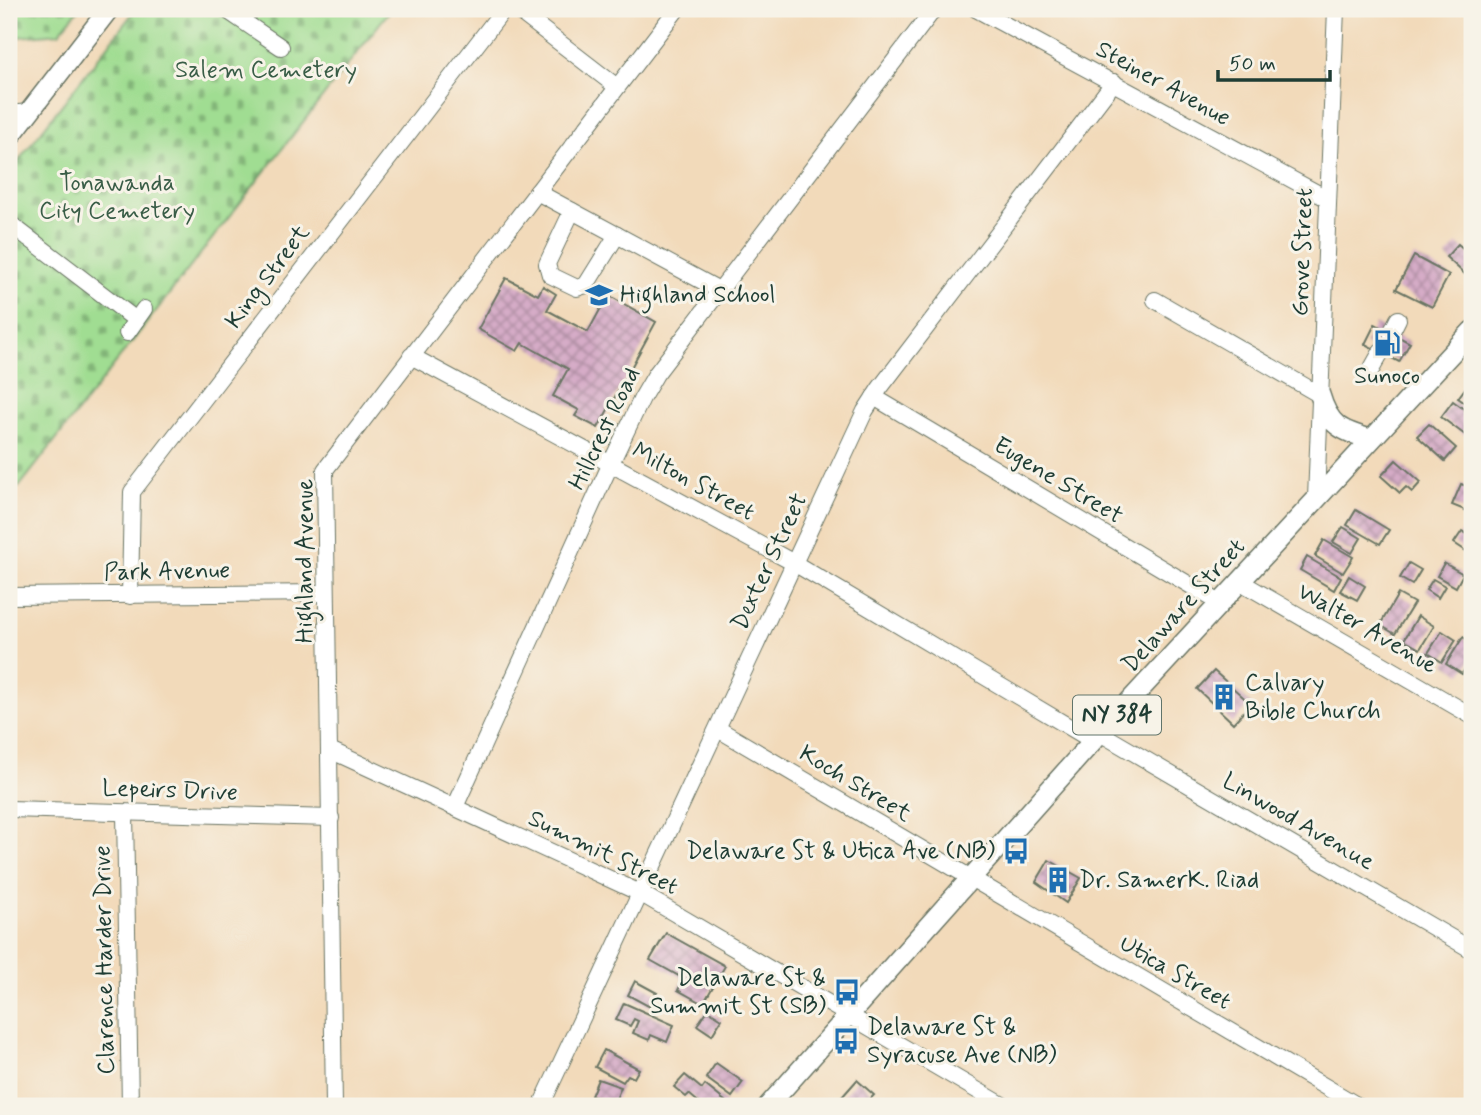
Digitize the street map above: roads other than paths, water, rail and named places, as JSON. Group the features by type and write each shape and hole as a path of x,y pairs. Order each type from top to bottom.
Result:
{"main road":[{"path":"9,138 102,11"},
{"name":"Delaware Street","path":"768,1106 1097,737 1472,331"},
{"path":"1320,395 1325,411 1333,423 1348,432 1371,439"}],"street":[{"path":"225,9 281,47"},
{"name":"King Street","path":"130,596 132,492 504,9"},
{"path":"516,9 617,87"},
{"name":"Highland Avenue","path":"334,1106 325,470 677,9"},
{"name":"Hillcrest Road","path":"455,807 611,463 656,374 934,9"},
{"name":"Steiner Avenue","path":"976,9 1328,199"},
{"name":"Grove Street","path":"1316,498 1336,9"},
{"name":"Dexter Street","path":"541,1106 874,397 1114,82"},
{"path":"9,114 29,112"},
{"path":"537,192 719,290"},
{"path":"572,211 547,264 550,275 578,288 586,285 617,235"},
{"path":"9,223 136,321"},
{"path":"1155,300 1320,395"},
{"path":"1367,377 1381,352"},
{"name":"Milton Street","path":"411,356 794,563 1097,737"},
{"name":"Eugene Street","path":"874,397 1220,603"},
{"name":"Walter Avenue","path":"1239,581 1472,716"},
{"name":"Park Avenue","path":"9,596 326,593"},
{"name":"Koch Street","path":"718,729 969,878"},
{"name":"Linwood Avenue","path":"1097,737 1472,950"},
{"name":"Summit Street","path":"330,750 639,893 1004,1106"},
{"name":"Lepeirs Drive","path":"9,809 331,818"},
{"name":"Clarence Harder Drive","path":"125,813 130,1106"},
{"name":"Utica Street","path":"969,878 1358,1106"}],"place":[{"name":"Highland School","path":"599,295"},
{"name":"Sunoco","path":"1387,343"},
{"name":"Calvary Bible Church","path":"1224,697"},
{"name":"Delaware St & Utica Ave (NB)","path":"1016,851"},
{"name":"Dr. SamerK. Riad","path":"1058,880"},
{"name":"Delaware St & Summit St (SB)","path":"847,992"},
{"name":"Delaware St & Syracuse Ave (NB)","path":"846,1041"}],"park label":[{"name":"Salem Cemetery","path":"266,70"},
{"name":"Tonawanda City Cemetery","path":"117,197"}]}
